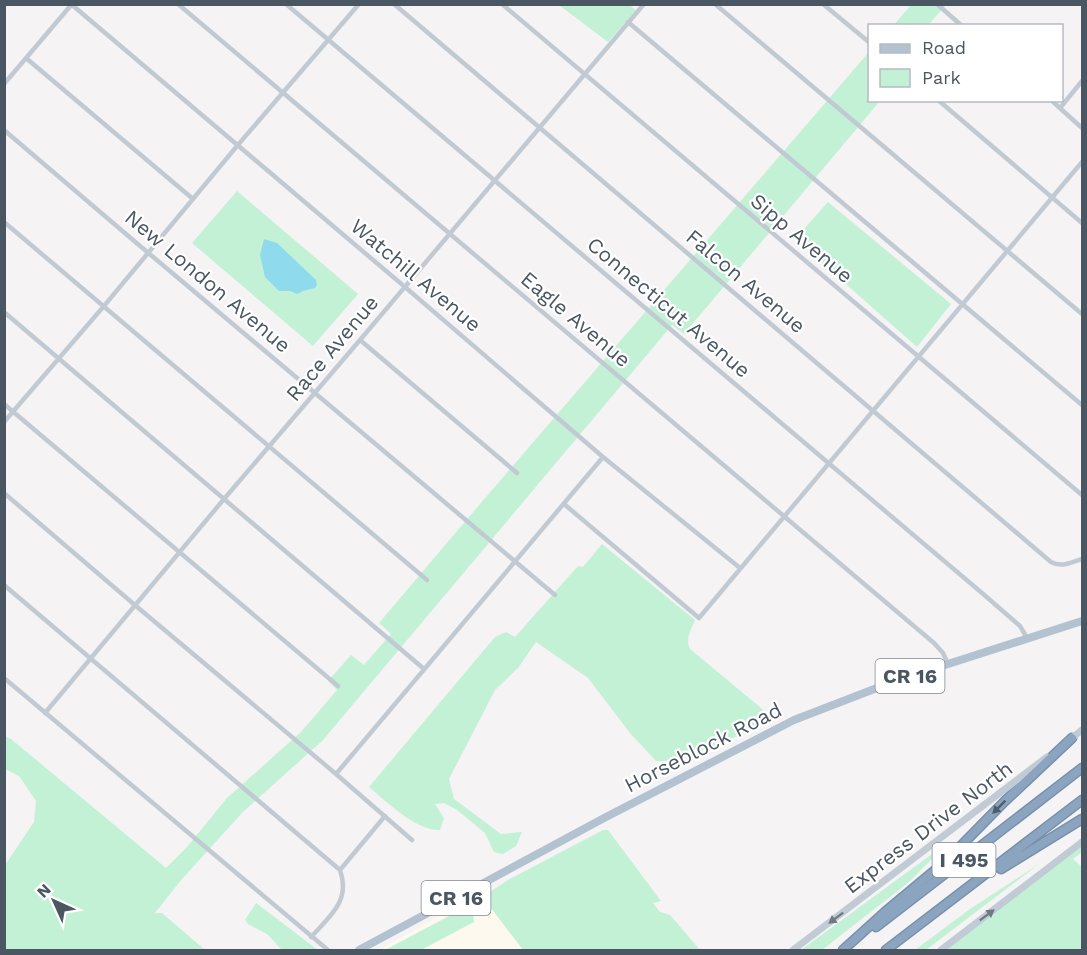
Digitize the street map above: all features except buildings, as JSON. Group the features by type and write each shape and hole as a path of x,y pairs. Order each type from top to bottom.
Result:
{"highway":[{"path":"844,951 885,912 951,857 1005,801 1072,738"},
{"name":"I 495","path":"844,951 1083,768"},
{"name":"I 495","path":"886,951 1083,800"},
{"path":"955,898 1083,819"}],"main road":[{"name":"Horseblock Road","path":"359,951 606,817 775,729 834,703 948,663 1083,621"},
{"name":"Express Drive North","path":"794,951 1083,730"},
{"path":"941,951 1083,842"}],"street":[{"name":"Eagle Avenue","path":"178,4 934,643 943,652 948,663"},
{"name":"Connecticut Avenue","path":"286,4 982,593 1020,626 1027,638"},
{"path":"4,422 359,4"},
{"name":"Falcon Avenue","path":"394,4 1051,562 1064,565 1083,559"},
{"name":"Sipp Avenue","path":"502,4 1083,495"},
{"name":"Race Avenue","path":"45,713 644,4"},
{"path":"715,4 1083,314"},
{"path":"823,4 868,41"},
{"path":"937,4 960,24"},
{"path":"4,84 71,5"},
{"name":"Watchill Avenue","path":"71,5 603,457 740,568"},
{"path":"628,22 1083,405"},
{"path":"26,58 193,199"},
{"path":"1060,108 1083,81"},
{"path":"940,102 1083,223"},
{"path":"1053,102 1083,128"},
{"name":"New London Avenue","path":"4,130 555,596"},
{"path":"564,504 699,618 1083,162"},
{"path":"4,222 427,580"},
{"path":"4,312 424,669"},
{"path":"360,340 517,473"},
{"path":"4,404 338,686"},
{"path":"336,774 603,457"},
{"path":"4,493 412,840"},
{"path":"4,585 340,870 344,880 344,891 340,903 311,937"},
{"path":"4,678 328,951"},
{"path":"340,870 385,816"}],"shaded area":[{"path":"484,891 528,950 379,950"}],"green space":[{"path":"559,5 629,5 636,10 608,42"},
{"path":"911,5 946,5 929,24 895,24"},
{"path":"868,53 868,102 879,102 684,334 672,325 323,740 243,812 182,879 155,913 162,913 205,950 5,950 5,865 34,822 36,801 19,776 5,769 4,736 11,739 166,868 187,847 227,798 301,732 337,690 328,681 351,655 364,665 391,634 379,623"},
{"path":"237,191 358,294 313,346 192,243"},
{"path":"828,202 951,304 917,347 795,239"},
{"path":"602,544 695,620 688,638 690,649 761,708 767,715 757,727 722,743 682,757 656,761 630,733 588,678 536,642 518,668 495,690 449,779 454,799 501,834 522,832 516,846 503,854 494,852 485,833 457,810 444,803 435,804 444,818 440,830 421,826 402,814 369,787 495,637 506,632 515,637 578,566 583,567"},
{"path":"603,830 608,830 661,901 653,903 660,912 670,915 700,950 523,950 488,904 490,892 508,880"},
{"path":"1082,843 1082,852 1073,859 1082,867 1082,950 946,950"},
{"path":"943,846 909,882 822,950 801,950"},
{"path":"1039,864 926,950 915,950 970,909"},
{"path":"256,903 318,950 282,950 267,934 245,920"},
{"path":"464,908 473,914 474,922 421,950 385,950"}],"water":[{"path":"264,239 277,243 316,280 315,288 297,294 290,291 279,291 265,277 260,255"}]}
